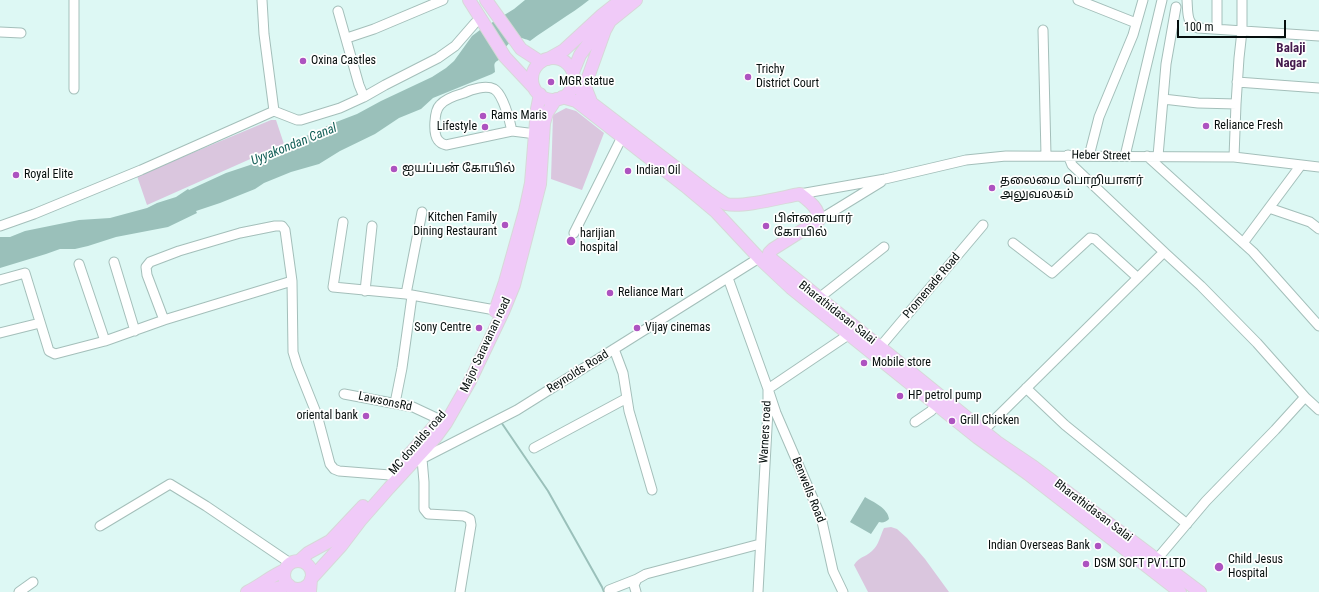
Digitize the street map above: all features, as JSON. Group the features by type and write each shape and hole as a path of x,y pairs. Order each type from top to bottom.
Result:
{"main road":[{"path":"469,0 505,56 537,91 556,101 568,93 572,87 573,76 580,55 591,40 610,21 636,0"},
{"path":"486,0 520,49 544,61 553,58 560,59 566,63 586,98 703,188 725,203 732,205 749,203 800,194 815,208 819,214 819,220"},
{"path":"537,91 532,77 536,66 564,50 602,15 621,0"},
{"path":"593,104 586,89 586,83 605,30 610,21"},
{"name":"Major Saravanan road","path":"495,310 505,282 525,211 531,183 536,134 537,91"},
{"name":"Major Saravanan road","path":"336,544 360,521 435,438 443,421 470,381 503,312 514,285 540,184 544,122 547,113 556,101"},
{"name":"Bharathidasan Salai","path":"556,101 576,101 622,137 716,212 759,258 790,288 853,332 880,347 997,442 1034,467 1071,501 1180,592"},
{"name":"Bharathidasan Salai","path":"819,220 773,249 769,253 769,258 819,298 853,332 936,405 1071,501 1157,559 1200,592"},
{"name":"MC donalds road","path":"311,579 336,544 337,535 390,475 443,421 460,390 495,310"},
{"path":"252,590 274,574 291,565 308,553 336,544"},
{"path":"291,565 304,562 310,568 312,573 310,592"},
{"path":"291,565 285,580 292,588"},
{"path":"252,590 299,588 308,584 311,579"}],"street":[{"path":"74,0 74,89"},
{"path":"262,0 266,50 274,111"},
{"path":"347,38 374,29 443,0"},
{"path":"1078,0 1136,23"},
{"path":"1089,156 1099,117 1133,35 1143,0"},
{"path":"1125,156 1162,0"},
{"path":"1187,0 1189,22 1192,26 1198,28 1319,36"},
{"path":"1217,0 1217,29"},
{"path":"1234,157 1237,82 1242,31 1242,0"},
{"path":"1158,156 1166,64 1176,7"},
{"path":"338,11 347,38 349,53 364,97"},
{"path":"0,226 34,214 141,170 274,111 297,120 305,120 340,108 438,58 455,46 481,19"},
{"path":"1043,30 1046,155"},
{"path":"0,32 21,33"},
{"path":"1237,82 1319,88"},
{"path":"512,131 504,104 499,94 493,88 478,88 462,93 440,104 437,108 435,116 436,136 438,142 442,144 512,131 536,134"},
{"path":"1163,99 1198,103 1236,104"},
{"path":"574,233 622,137"},
{"path":"1068,155 1072,165 1201,286 1257,343 1305,397 1319,410"},
{"name":"Heber Street","path":"885,180 966,160 1006,156 1068,155 1234,157 1319,167"},
{"path":"1147,156 1253,252 1319,326"},
{"path":"1243,243 1301,165"},
{"path":"800,194 885,180"},
{"path":"819,220 885,180"},
{"path":"716,212 725,203"},
{"path":"1270,208 1310,222 1319,230"},
{"path":"395,403 402,368 409,295 422,212"},
{"path":"343,222 334,287 409,295 495,310"},
{"name":"Promenade Road","path":"880,347 983,225"},
{"path":"164,320 147,275 146,267 150,262 179,251 240,233 282,226 285,230 292,281 293,352 296,365 317,415 330,464 334,469 339,471 390,475"},
{"path":"365,291 372,226"},
{"path":"1013,243 1052,273 1090,238 1096,239 1138,278"},
{"path":"819,298 884,247"},
{"path":"983,431 1164,252"},
{"name":"Reynolds Road","path":"390,475 517,410 759,258"},
{"path":"114,262 134,331"},
{"path":"79,264 105,341"},
{"path":"0,280 25,273 49,351 52,353 62,352 105,341 164,320 292,281"},
{"name":"Warners road","path":"728,278 768,390 758,592"},
{"path":"0,333 40,323"},
{"path":"768,390 853,332"},
{"path":"614,350 623,372 629,411 652,490"},
{"path":"1026,388 1065,425 1187,524"},
{"name":"Benwells Road","path":"768,390 776,413 821,517 833,571 843,592"},
{"name":"LawsonsRd","path":"344,394 413,407 443,421"},
{"path":"1157,559 1206,501 1305,397"},
{"path":"534,448 627,398"},
{"path":"915,422 931,412 936,405"},
{"path":"422,459 424,509 428,514 464,516 470,519 471,525 460,592"},
{"path":"100,526 170,484 206,506 291,565"},
{"path":"609,590 646,574 760,544"},
{"path":"636,592 634,585 637,579"},
{"path":"19,592 33,582"}],"shaded area":[{"path":"566,108 576,111 604,133 582,190 551,179 553,115"},
{"path":"271,120 276,120 284,144 147,205 137,176"},
{"path":"891,527 897,529 907,538 925,559 949,592 868,592 854,565 858,560 874,549 884,528"}],"water":[{"name":"Uyyakondan Canal","path":"525,0 589,0 530,41 520,38 513,40 505,49 500,59 495,63 495,72 492,74 433,98 421,109 399,118 375,134 340,151 319,164 291,172 264,183 255,189 196,211 197,213 168,227 116,237 75,249 60,249 0,268 0,237 10,237 25,231 79,220 110,218 147,208 176,197 188,189 189,190 226,173 250,165 291,142 357,114 432,77 454,61 472,36 514,9"},
{"path":"865,497 883,509 888,515 889,519 884,522 879,522 871,534 850,522"}],"waterway":[{"path":"501,422 548,491 604,592"}],"place":[{"name":"Oxina Castles","path":"303,61"},
{"name":"Trichy District Court","path":"748,77"},
{"name":"MGR statue","path":"551,82"},
{"name":"Rams Maris","path":"483,116"},
{"name":"Reliance Fresh","path":"1206,126"},
{"name":"Lifestyle","path":"485,127"},
{"name":"ஐயப்பன் கோயில்","path":"394,169"},
{"name":"Indian Oil","path":"628,171"},
{"name":"Royal Elite","path":"16,175"},
{"name":"தலைமை பொறியாளர் அலுவலகம்","path":"992,188"},
{"name":"Kitchen Family Dining Restaurant","path":"505,225"},
{"name":"பிள்ளையார் கோயில்","path":"766,226"},
{"name":"harijian hospital","path":"571,241"},
{"name":"Reliance Mart","path":"610,293"},
{"name":"Sony Centre","path":"479,328"},
{"name":"Vijay cinemas","path":"637,328"},
{"name":"Mobile store","path":"864,363"},
{"name":"HP petrol pump","path":"900,396"},
{"name":"oriental bank","path":"366,416"},
{"name":"Grill Chicken","path":"952,421"},
{"name":"Indian Overseas Bank","path":"1098,546"},
{"name":"DSM SOFT PVT.LTD","path":"1086,564"},
{"name":"Child Jesus Hospital","path":"1219,567"}],"district":[{"name":"Balaji Nagar","path":"1291,56"}]}
